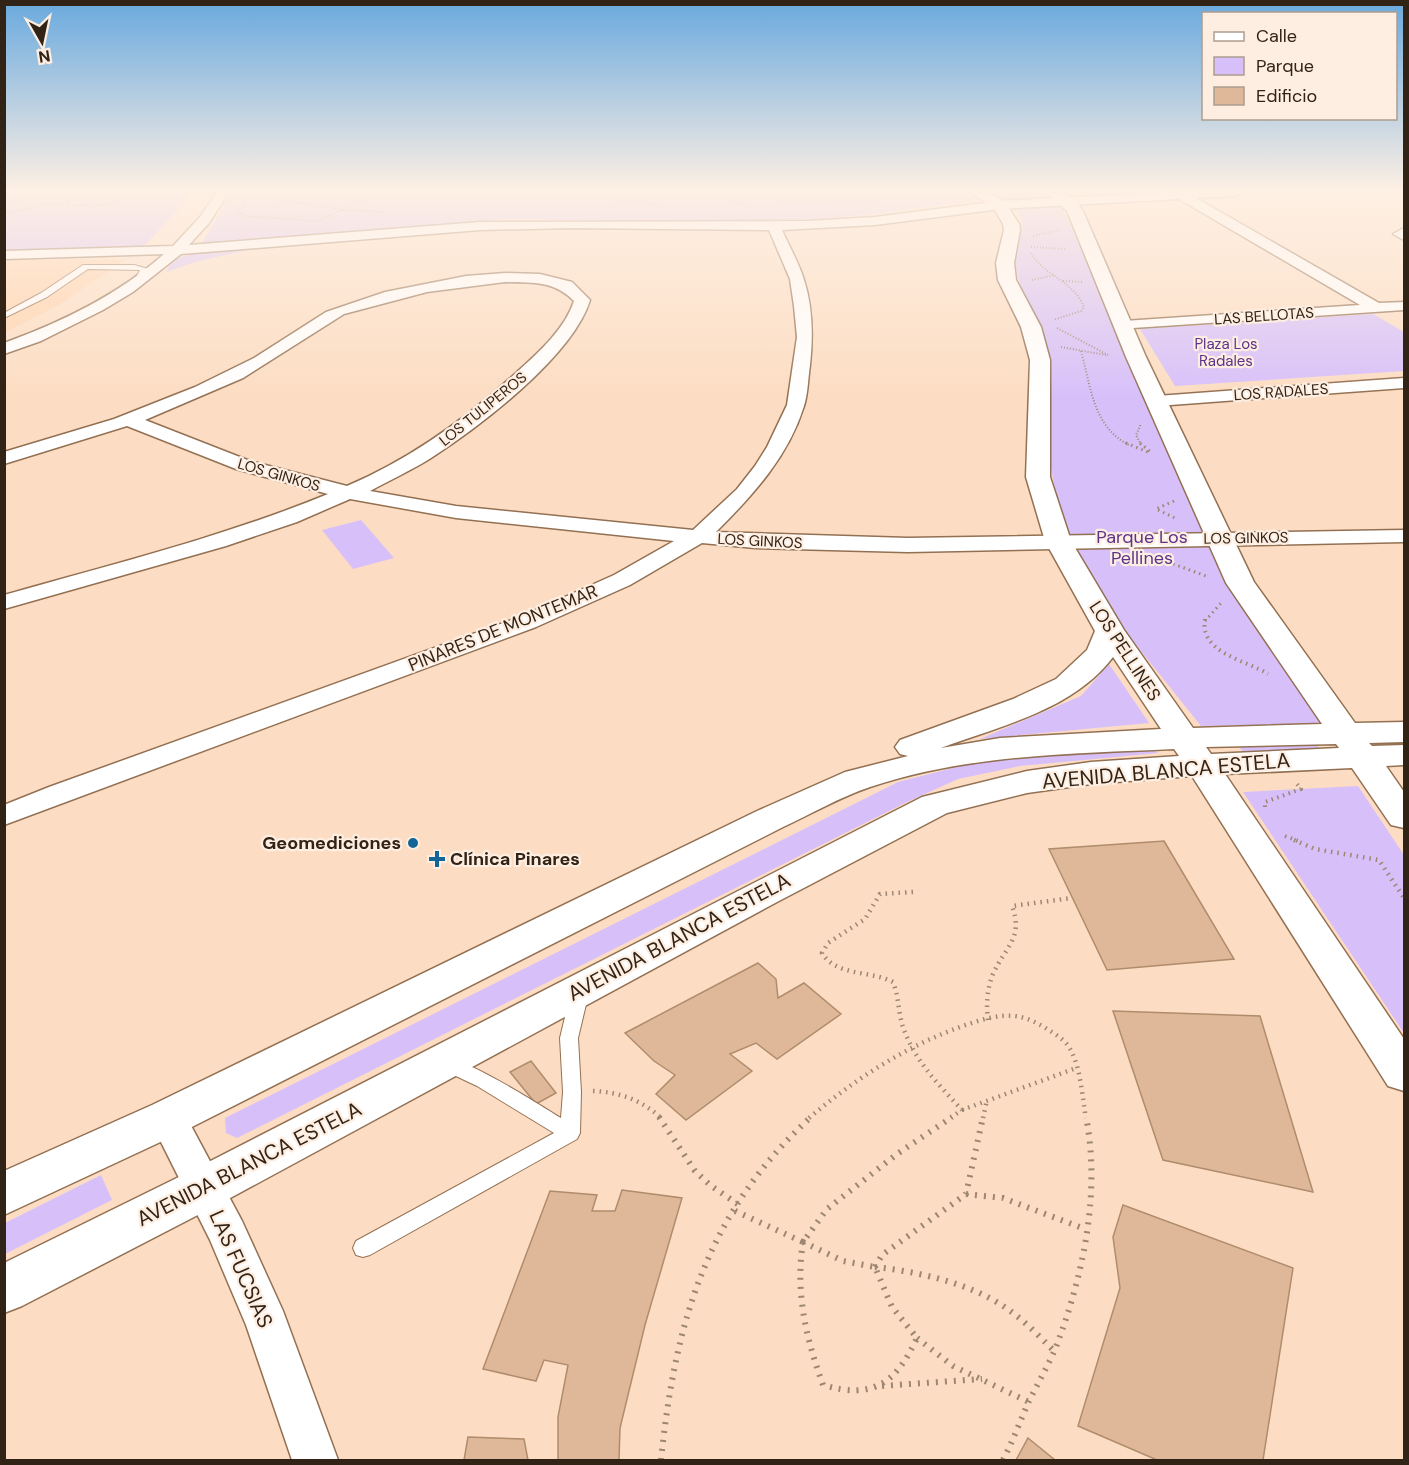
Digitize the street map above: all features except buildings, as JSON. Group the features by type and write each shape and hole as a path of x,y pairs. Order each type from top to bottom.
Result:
{"main road":[{"name":"LOS PELLINES","path":"1007,260 1007,280 1024,310 1036,343 1042,374 1036,441 1038,477 1058,541 1110,631 1192,751 1404,1074"},
{"path":"1096,260 1136,357 1240,583 1404,817"},
{"path":"834,790 873,762 1024,706 1067,686 1100,654 1110,631"},
{"name":"AVENIDA BLANCA ESTELA","path":"4,1289 204,1188 762,893 935,805 1027,782 1091,773 1192,751 1281,761 1404,732"},
{"name":"AVENIDA BLANCA ESTELA","path":"4,1194 168,1118 770,819 857,780 945,757 1000,748 1192,751 1352,745 1404,755"}],"street":[{"path":"133,278 147,260"},
{"path":"4,349 81,317 153,260"},
{"path":"207,263 219,260"},
{"name":"PINARES DE MONTEMAR","path":"4,816 59,793 528,622 622,580 699,537 744,493 763,470 785,432 796,405 805,337 797,279 786,260"},
{"path":"1294,260 1376,308"},
{"path":"4,339 63,314 133,278 175,272"},
{"name":"LOS TULIPEROS","path":"4,458 130,421 230,378 284,348 326,317 382,297 454,282 507,277 555,282 571,288 580,296 582,304 576,314 553,347 521,381 443,443 406,465 349,493 230,538 4,602"},
{"name":"LAS BELLOTAS","path":"1124,326 1376,308 1400,312"},
{"name":"LOS RADALES","path":"1157,401 1404,383"},
{"name":"LOS GINKOS","path":"130,421 243,465 349,493 456,512 699,537 857,544 1404,536"},
{"name":"LAS FUCSIAS","path":"168,1118 228,1234 268,1325 306,1449"}],"lane":[{"path":"4,316 44,295 86,267 133,278"},
{"path":"570,1133 572,1092 569,1038 580,990"},
{"path":"444,1062 483,1081 570,1133"},
{"path":"363,1248 570,1133"}],"path":[{"path":"1035,260 1082,299 1084,307 1080,311 1052,321 1066,336 1098,346 1108,355"},
{"path":"1036,343 1108,355 1136,357"},
{"path":"1081,351 1101,420 1107,430 1115,438 1153,454"},
{"path":"1157,559 1209,578"},
{"path":"1223,595 1224,601 1206,619 1204,630 1211,645 1270,675"},
{"path":"1265,810 1265,802 1301,789 1281,761"},
{"path":"1276,832 1315,849 1378,860 1404,898"},
{"path":"914,892 880,894 871,913 861,923 825,945 822,953 826,962 838,968 877,975 893,982 900,1015 911,1048 930,1074 962,1110"},
{"path":"988,1020 985,1000 993,973 1016,938 1015,912 1012,906 1072,898"},
{"path":"661,1461 675,1360 687,1312 703,1269 758,1173 799,1127 844,1089 871,1070 947,1032 1004,1016 1024,1017 1065,1039 1072,1050 1085,1107 1091,1160 1082,1258 1072,1300 1054,1351 1003,1461"},
{"path":"983,1379 881,1387 842,1393 823,1385 807,1334 802,1301 799,1259 803,1242 827,1209 897,1155 962,1110 1076,1068"},
{"path":"572,1092 612,1092 643,1103 666,1125 679,1150 697,1173 739,1205"},
{"path":"875,1268 882,1255 966,1194 987,1100"},
{"path":"966,1194 1003,1198 1085,1229"},
{"path":"735,1211 837,1260 936,1279 986,1296 1014,1314 1054,1351"},
{"path":"875,1268 892,1307 917,1338 953,1366 1029,1402"},
{"path":"881,1387 904,1363 917,1338"}],"shaded area":[{"path":"5,260 125,260 57,306 5,332"}],"green space":[{"path":"177,260 202,260 166,272"},
{"name":"Parque Los Pellines","path":"1016,260 1086,260 1238,599 1259,634 1325,724 1201,726 1104,605 1076,551 1056,498 1047,442 1051,399 1051,362 1041,326 1021,290"},
{"name":"Plaza Los Radales","path":"1373,314 1404,332 1404,371 1175,386 1140,329"},
{"path":"361,520 394,558 353,569 322,530"},
{"path":"1109,664 1149,723 980,739 1081,696"},
{"path":"1314,740 1319,748 1243,752 1237,744"},
{"path":"1150,747 1158,753 1020,766 958,779 905,803 237,1138 226,1133 225,1118 898,782 1000,756"},
{"path":"1358,786 1404,855 1404,1033 1243,792"},
{"path":"101,1175 112,1200 5,1254 5,1223"}],"place":[{"name":"Geomediciones","path":"413,843"},
{"name":"Clínica Pinares","path":"437,859"}]}
